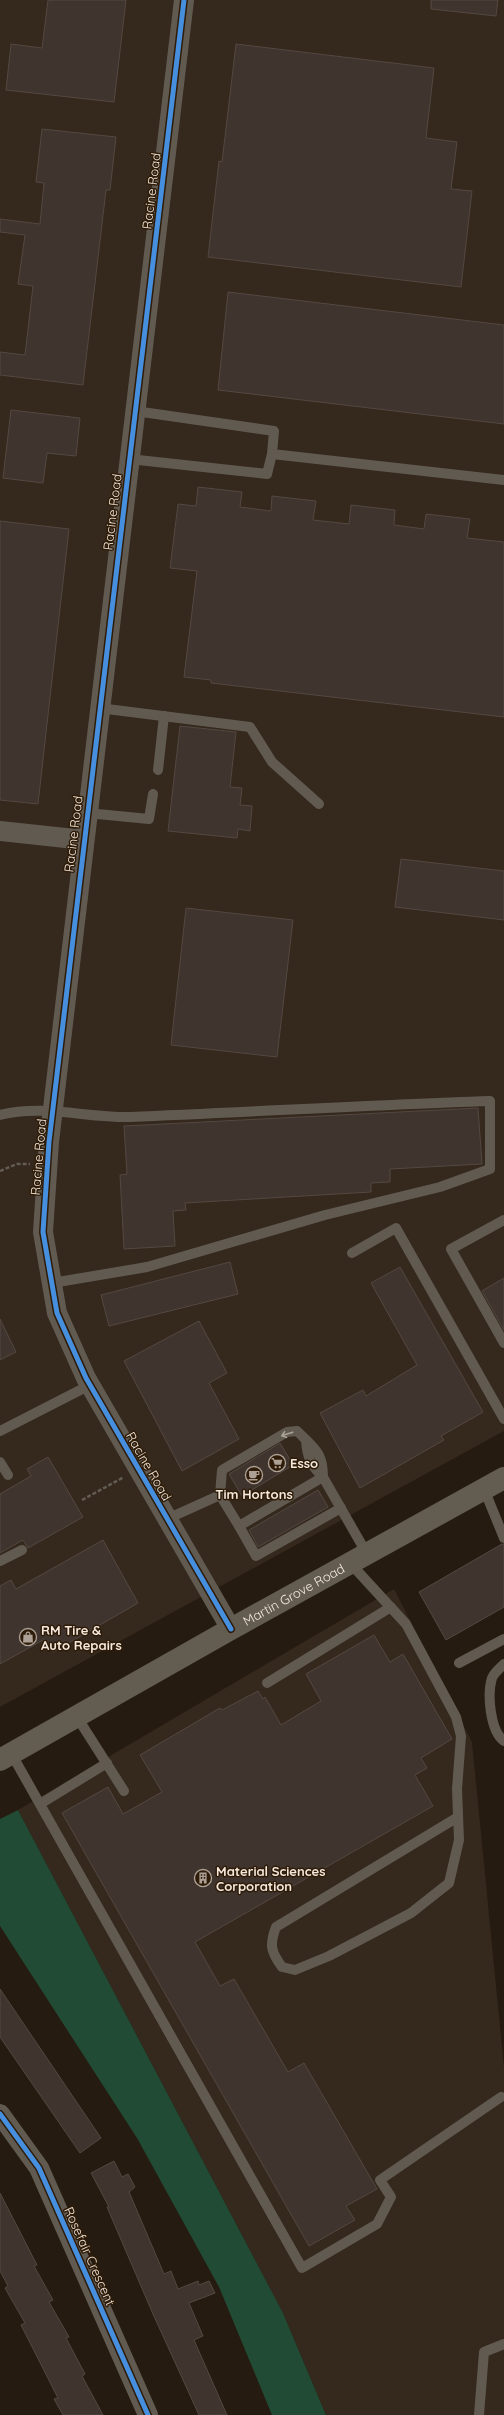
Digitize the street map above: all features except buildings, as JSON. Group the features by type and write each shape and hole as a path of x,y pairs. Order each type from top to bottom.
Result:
{"main road":[{"name":"Martin Grove Road","path":"6,1757 230,1629 504,1478"}],"street":[{"name":"Racine Road","path":"184,0 52,1111 44,1232 58,1313 90,1385 230,1629"},
{"path":"0,831 84,840"},
{"name":"Rosefair Crescent","path":"0,2114 39,2168 148,2415"}],"lane":[{"path":"129,459 267,474 272,454 274,431 135,411"},
{"path":"272,454 504,480"},
{"path":"99,708 250,727 272,762 319,804"},
{"path":"158,770 164,716"},
{"path":"87,813 150,819 153,794"},
{"path":"0,1115 13,1111 52,1111 127,1117 490,1101 490,1169 440,1187 325,1215 147,1267 52,1282"},
{"path":"504,1220 451,1249 504,1343"},
{"path":"352,1253 396,1228 504,1419"},
{"path":"0,1431 90,1385"},
{"path":"341,1508 312,1520 276,1540 256,1556 220,1495 222,1470 287,1432 297,1431 306,1440 315,1445 323,1463 323,1477 341,1508 358,1558 391,1608 406,1624 456,1717 461,1736 457,1789 459,1840 449,1883 410,1913 329,1956 296,1970 282,1967 274,1955 271,1940 276,1927 458,1817"},
{"path":"0,1462 8,1475"},
{"path":"239,1526 263,1517 281,1507 298,1497 323,1477"},
{"path":"484,1489 504,1538"},
{"path":"167,1519 220,1495"},
{"path":"0,1561 22,1550"},
{"path":"267,1683 391,1608"},
{"path":"459,1663 504,1639"},
{"path":"504,1664 492,1676 488,1696 495,1727 504,1741"},
{"path":"77,1716 124,1791"},
{"path":"6,1757 40,1804 302,2268 377,2224 391,2197 380,2180 501,2097"},
{"path":"40,1804 107,1763"},
{"path":"479,2415 484,2352 504,2344"}],"path":[{"path":"0,1171 17,1164 32,1164"},
{"path":"82,1500 138,1469"}],"shaded area":[{"path":"0,0 504,0 504,1431 0,1707"},
{"path":"394,1589 472,1742 504,2067 504,2415 326,2415 283,2313 18,1810"}],"green space":[{"path":"18,1810 283,2313 326,2415 272,2415 219,2287 137,2138 0,1926 0,1819"}],"cycle path":[{"path":"184,0 49,1142 43,1232 57,1313 86,1378 231,1629"},
{"path":"0,2114 39,2168 148,2415"}],"place":[{"name":"Esso","path":"277,1463"},
{"name":"Tim Hortons","path":"254,1475"},
{"name":"RM Tire & Auto Repairs","path":"28,1637"},
{"name":"Material Sciences Corporation","path":"203,1878"}]}
